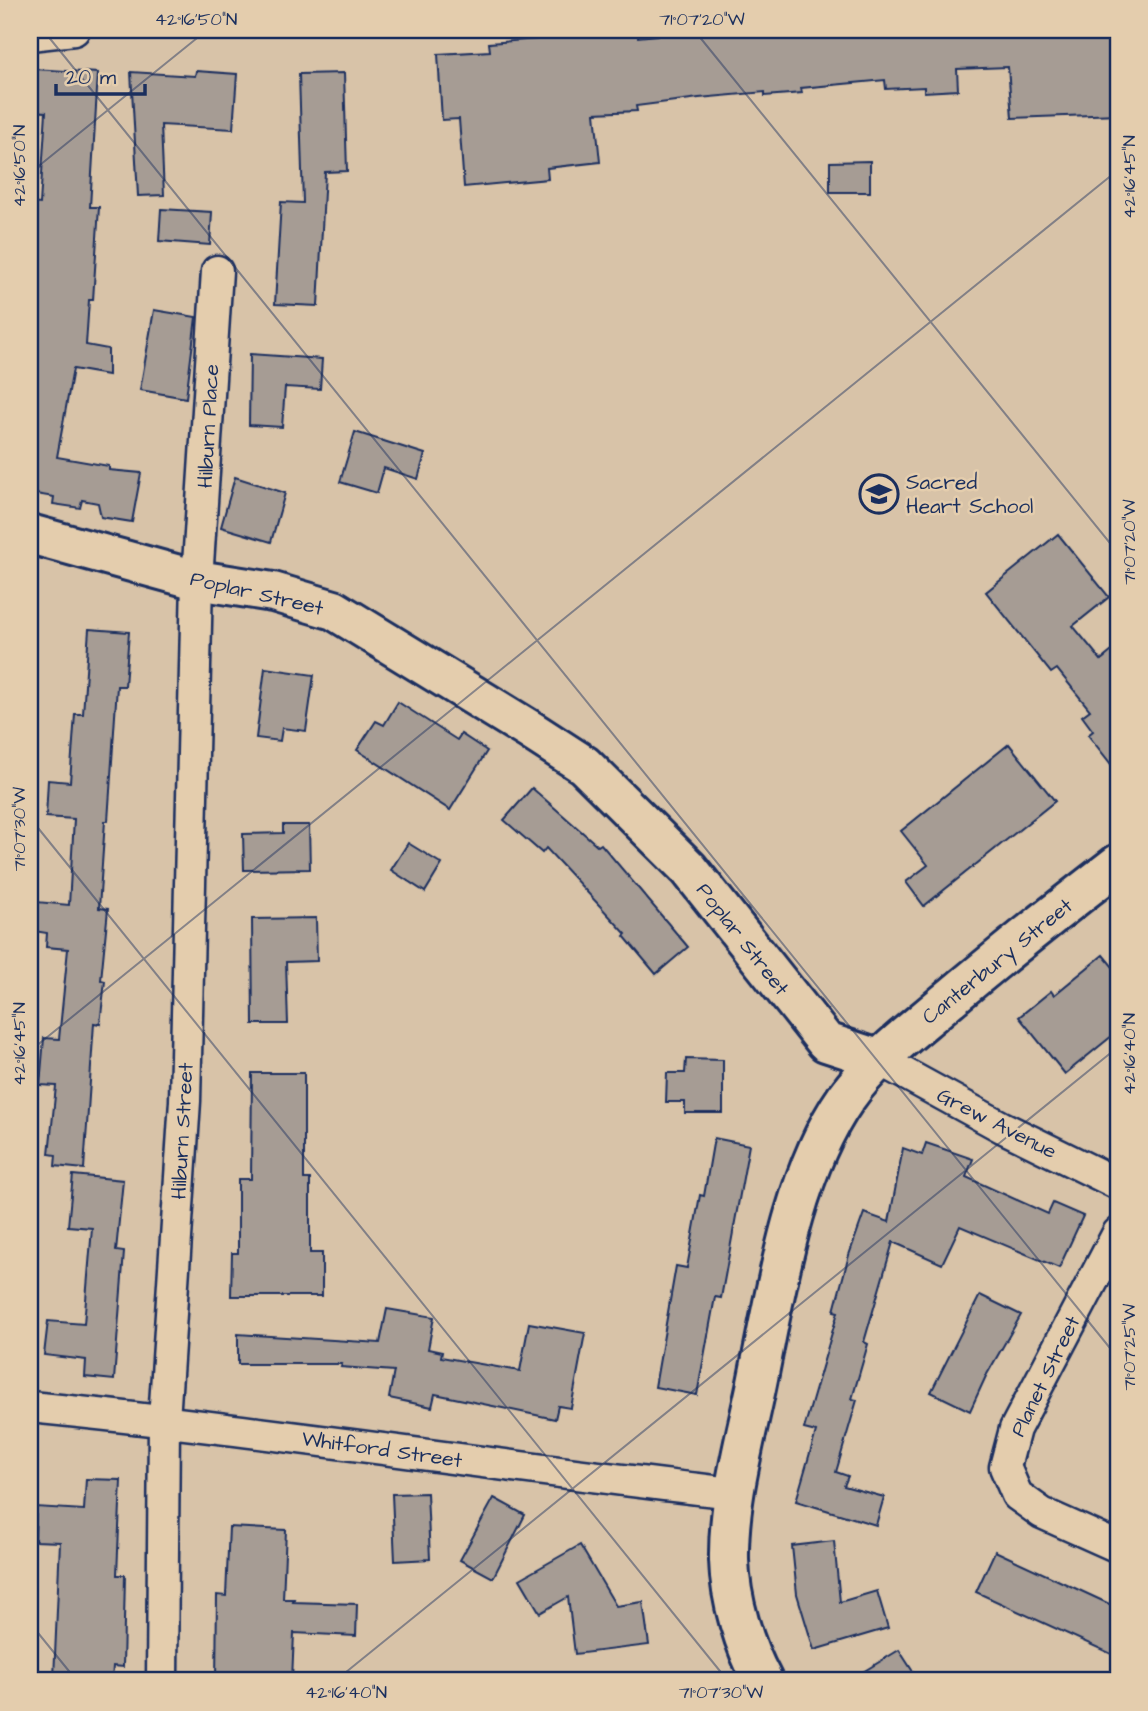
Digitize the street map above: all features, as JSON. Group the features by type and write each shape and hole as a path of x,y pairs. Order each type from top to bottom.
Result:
{"street":[{"path":"30,34 74,30"},
{"name":"Hilburn Place","path":"197,580 217,271"},
{"name":"Poplar Street","path":"30,534 197,580 273,592 334,610 584,765 689,870 826,1042 878,1059"},
{"name":"Hilburn Street","path":"162,1681 164,1420 184,1101 197,580"},
{"name":"Canterbury Street","path":"878,1059 1008,949 1118,864"},
{"path":"763,1681 739,1623 729,1563 734,1493 775,1301 805,1181 819,1144 846,1098 878,1059"},
{"name":"Grew Avenue","path":"878,1059 1002,1127 1118,1184"},
{"name":"Planet Street","path":"1118,1233 1015,1429 1005,1466 1017,1495 1042,1513 1118,1547"},
{"name":"Whitford Street","path":"30,1407 164,1420 584,1477 734,1493"}],"building":[{"path":"712,30 747,30 747,35 803,30 1118,30 1118,114 1012,118 1008,67 957,69 958,90 924,92 924,87 886,89 885,80 801,88 802,93 765,96 765,92 699,98 636,106 637,111 595,113 600,162 547,168 548,179 464,187 459,119 442,120 438,54 490,51 489,43 588,35 638,34 638,37"},
{"path":"33,69 98,73 90,207 99,207 93,300 89,300 86,345 108,349 108,375 73,369 57,457 109,466 109,470 141,473 132,522 101,517 98,503 82,500 80,508 53,504 54,497 30,493 30,224 31,203 40,204 46,112 30,111"},
{"path":"196,71 237,74 233,129 161,125 164,195 138,196 131,72 195,76"},
{"path":"344,73 347,171 325,172 318,306 275,304 281,202 303,203 299,74"},
{"path":"870,161 870,192 830,192 830,162"},
{"path":"161,209 212,212 210,245 159,241"},
{"path":"154,310 196,317 186,398 140,390"},
{"path":"250,354 322,359 320,389 285,387 282,427 249,425"},
{"path":"355,432 425,454 418,479 384,468 377,493 340,482"},
{"path":"235,477 285,493 271,542 221,527"},
{"path":"1058,534 1109,597 1073,626 1101,660 1118,646 1118,773 1088,735 1093,731 1082,716 1090,710 1057,669 1051,673 986,592"},
{"path":"89,629 129,632 125,686 117,686 108,821 105,821 99,908 108,909 101,980 105,981 100,1024 94,1023 84,1169 55,1166 56,1155 49,1154 56,1086 40,1085 44,1038 59,1039 68,949 46,947 47,933 34,931 37,902 69,905 74,819 46,817 48,780 70,782 75,714 83,714"},
{"path":"265,668 314,675 306,731 282,728 280,741 256,738"},
{"path":"398,702 457,740 461,734 487,751 450,810 357,750 376,721 384,725"},
{"path":"1009,744 1055,801 924,906 906,882 928,865 901,831"},
{"path":"532,788 598,846 601,844 688,947 656,974 624,936 626,934 546,848 542,853 504,820"},
{"path":"283,825 309,825 310,869 244,870 243,834 283,833"},
{"path":"408,843 442,864 425,892 391,870"},
{"path":"316,918 317,961 286,962 288,1024 253,1024 252,919"},
{"path":"1103,955 1118,973 1118,1031 1065,1074 1019,1017 1051,991 1054,995"},
{"path":"686,1059 723,1060 723,1113 685,1113 685,1102 666,1102 667,1073 685,1073"},
{"path":"252,1073 304,1073 304,1179 310,1179 310,1253 322,1253 322,1296 231,1296 232,1253 238,1253 238,1179 251,1179"},
{"path":"714,1138 749,1145 721,1298 715,1297 697,1395 655,1387 676,1266 687,1268 700,1195 704,1196"},
{"path":"926,1143 973,1159 966,1177 1048,1214 1053,1203 1083,1216 1059,1268 960,1226 942,1264 893,1242 864,1342 868,1344 852,1399 857,1400 836,1472 848,1476 844,1486 884,1497 876,1525 796,1501 816,1432 804,1429 838,1312 834,1311 849,1255 864,1213 889,1222 903,1148 922,1155"},
{"path":"73,1175 123,1180 116,1251 124,1252 114,1380 85,1377 86,1360 44,1355 48,1321 84,1324 92,1228 68,1226"},
{"path":"980,1295 1021,1315 986,1376 970,1411 931,1392"},
{"path":"387,1309 434,1317 428,1349 442,1352 441,1357 520,1371 529,1323 585,1333 571,1408 558,1406 555,1419 435,1394 432,1407 389,1398 394,1371 341,1367 342,1364 238,1364 238,1334 380,1343"},
{"path":"86,1479 121,1480 117,1575 125,1575 123,1667 113,1666 112,1680 54,1678 60,1542 35,1541 36,1507 84,1510"},
{"path":"427,1493 430,1559 395,1561 392,1494"},
{"path":"494,1498 525,1515 493,1578 460,1560"},
{"path":"229,1527 286,1530 283,1599 294,1599 293,1602 357,1604 356,1636 294,1633 292,1681 216,1681 217,1595 226,1596"},
{"path":"834,1541 840,1602 877,1591 888,1628 814,1650 797,1594 792,1546"},
{"path":"580,1545 616,1606 643,1602 649,1645 575,1654 568,1597 540,1613 520,1579"},
{"path":"995,1551 1118,1608 1118,1657 976,1592"},
{"path":"899,1650 919,1681 848,1681"}],"place":[{"name":"Sacred Heart School","path":"879,494"}]}
